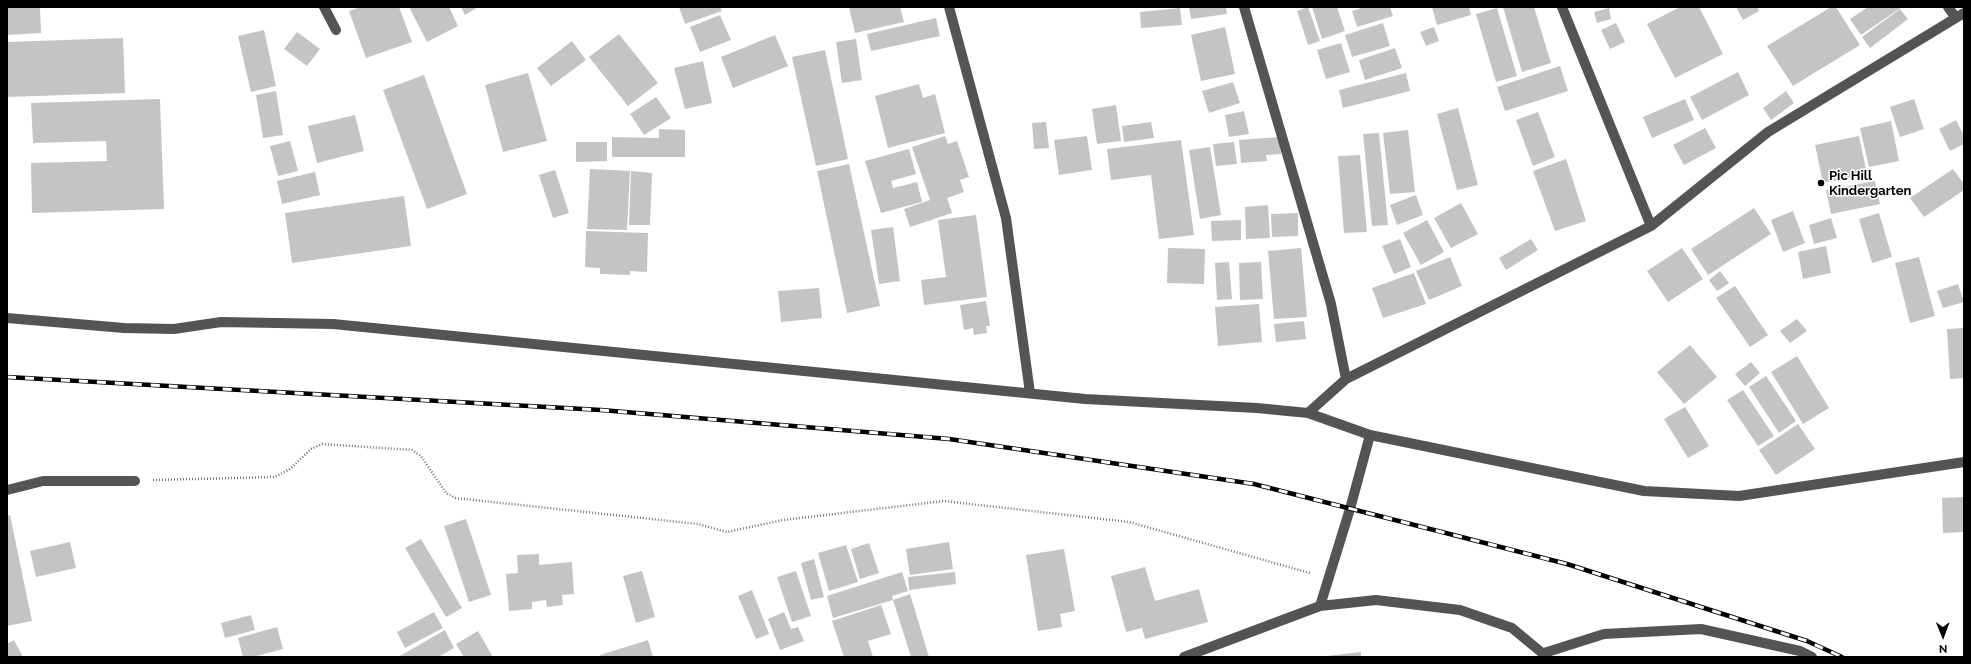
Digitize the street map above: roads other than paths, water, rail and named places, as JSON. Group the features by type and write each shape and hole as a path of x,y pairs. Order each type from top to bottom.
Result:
{"street":[{"path":"324,7 336,30"},
{"path":"949,7 1006,218 1030,393"},
{"path":"1244,7 1331,304 1346,379"},
{"path":"1562,7 1651,226"},
{"path":"1308,413 1346,379 1651,226 1768,132 1960,16 1948,7"},
{"path":"7,318 124,328 174,329 221,322 333,324 1085,399 1257,408 1308,413 1370,435 1644,491 1739,496 1964,462"},
{"path":"1320,606 1350,509 1370,435"},
{"path":"7,490 43,481 135,480"},
{"path":"1184,657 1320,606 1376,600 1460,610 1512,628 1545,655 1604,634 1701,629 1800,652 1812,657"}],"railway":[{"path":"7,377 601,410 949,439 1254,484 1567,564 1807,641 1842,657"}],"place":[{"name":"Pic Hill Kindergarten","path":"1821,183"}]}
